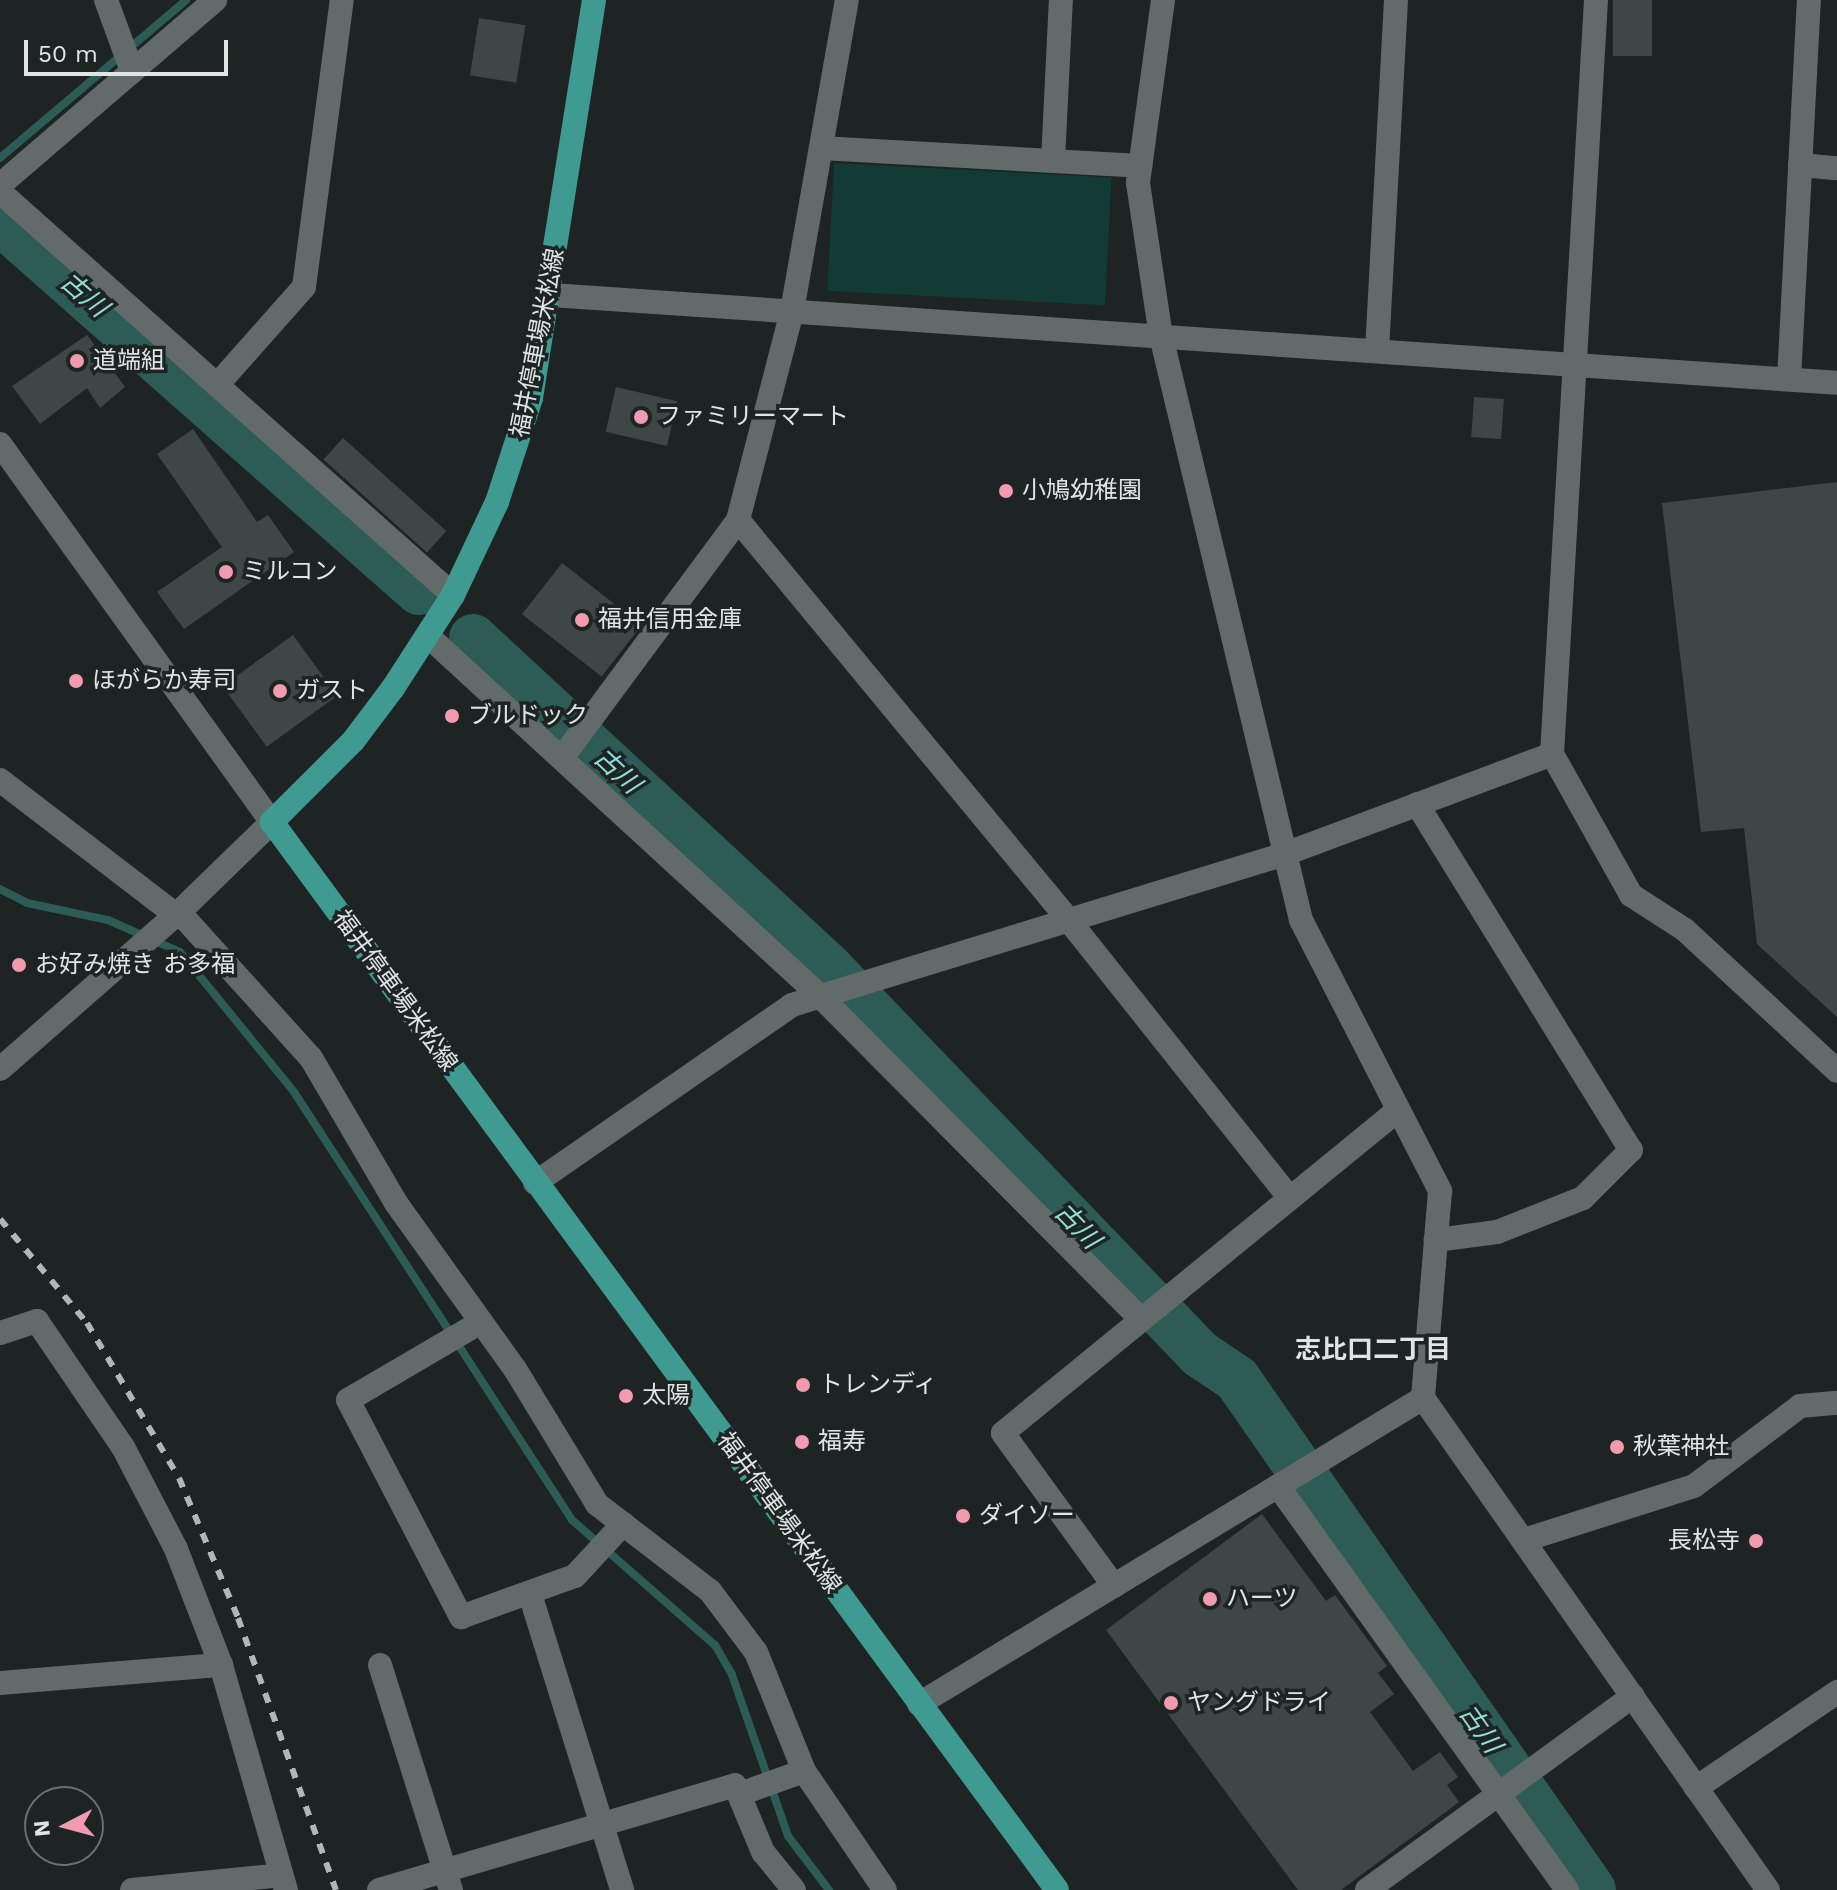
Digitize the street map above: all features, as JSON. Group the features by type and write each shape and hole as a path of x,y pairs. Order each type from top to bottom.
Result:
{"main road":[{"name":"福井停車場米松線","path":"594,0 551,295 521,436 487,526 453,595 428,636 353,741 272,822 1057,1890"}],"street":[{"path":"106,0 132,71"},
{"path":"0,185 215,0"},
{"path":"217,385 304,287 342,0"},
{"path":"562,758 738,520 792,311 847,0"},
{"path":"1053,161 1060,0"},
{"path":"1163,0 1140,166 1147,254 1161,336 1301,920 1440,1191 1423,1398 1768,1890"},
{"path":"1377,351 1396,0"},
{"path":"1596,0 1552,754 1631,895 1685,930 1837,1071"},
{"path":"1789,379 1809,0"},
{"path":"821,148 1140,166"},
{"path":"1800,165 1837,168"},
{"path":"0,192 453,595"},
{"path":"551,295 1837,383"},
{"path":"0,444 272,822 178,914 0,1069"},
{"path":"738,520 1067,918 1290,1198"},
{"path":"428,636 819,995 1141,1319"},
{"path":"535,1183 792,1005 1067,918 1285,854 1552,754"},
{"path":"0,780 178,914 311,1058 396,1203 481,1322 597,1504 710,1591 747,1640 804,1771 885,1890"},
{"path":"1417,804 1631,1150 1583,1198 1497,1232 1436,1240"},
{"path":"1114,1586 1003,1433 1398,1110"},
{"path":"0,1333 37,1321 123,1447 176,1549 221,1665 284,1883 132,1890"},
{"path":"481,1322 348,1400 461,1617 575,1576 623,1524"},
{"path":"919,1704 1423,1398"},
{"path":"1524,1540 1694,1486 1800,1406 1837,1403"},
{"path":"1278,1486 1567,1890"},
{"path":"530,1594 604,1823 622,1890"},
{"path":"0,1683 221,1665"},
{"path":"380,1665 448,1880"},
{"path":"1696,1788 1837,1692"},
{"path":"1367,1890 1633,1696"},
{"path":"740,1794 804,1771"},
{"path":"379,1890 448,1880 604,1823 735,1785 763,1852 794,1890"}],"green space":[{"path":"834,163 1112,178 1105,305 827,291"}],"building":[{"path":"1613,0 1652,0 1652,56 1613,56"},
{"path":"479,18 525,25 516,83 470,75"},
{"name":"道端組","path":"87,335 125,387 100,408 87,388 40,424 12,386"},
{"name":"ファミリーマート","path":"616,387 677,401 667,446 606,432"},
{"path":"1474,397 1504,399 1501,439 1471,437"},
{"path":"193,429 257,522 268,515 294,552 184,629 157,592 222,547 157,454"},
{"path":"343,438 446,531 427,553 324,460"},
{"path":"1837,482 1837,1017 1757,944 1744,828 1701,832 1662,503"},
{"name":"福井信用金庫","path":"562,563 642,625 602,676 522,614"},
{"name":"ガスト","path":"293,635 337,696 267,747 223,686"},
{"path":"1262,1514 1326,1601 1335,1595 1387,1666 1378,1673 1394,1694 1370,1712 1413,1771 1440,1752 1458,1777 1447,1785 1459,1802 1341,1890 1298,1890 1106,1630"}],"waterway":[{"path":"0,158 186,0"},
{"name":"古川","path":"0,221 419,591"},
{"name":"古川","path":"473,638 830,969 1200,1354 1237,1379 1592,1890"},
{"path":"0,889 27,903 108,920 180,952 294,1092 572,1520 715,1645 732,1675 788,1836 829,1890"}],"railway":[{"path":"0,1219 87,1323 179,1478 238,1618 336,1890"}],"place":[{"name":"道端組","path":"77,361"},
{"name":"ファミリーマート","path":"641,417"},
{"name":"小鳩幼稚園","path":"1006,491"},
{"name":"ミルコン","path":"226,572"},
{"name":"福井信用金庫","path":"582,620"},
{"name":"ほがらか寿司","path":"76,681"},
{"name":"ガスト","path":"280,691"},
{"name":"ブルドック","path":"452,716"},
{"name":"お好み焼き お多福","path":"19,965"},
{"name":"トレンディ","path":"803,1385"},
{"name":"太陽","path":"626,1396"},
{"name":"福寿","path":"802,1442"},
{"name":"秋葉神社","path":"1617,1447"},
{"name":"ダイソー","path":"963,1516"},
{"name":"長松寺","path":"1756,1541"},
{"name":"ハーツ","path":"1210,1599"},
{"name":"ヤングドライ","path":"1171,1703"}],"district":[{"name":"志比口二丁目","path":"1373,1350"}]}
